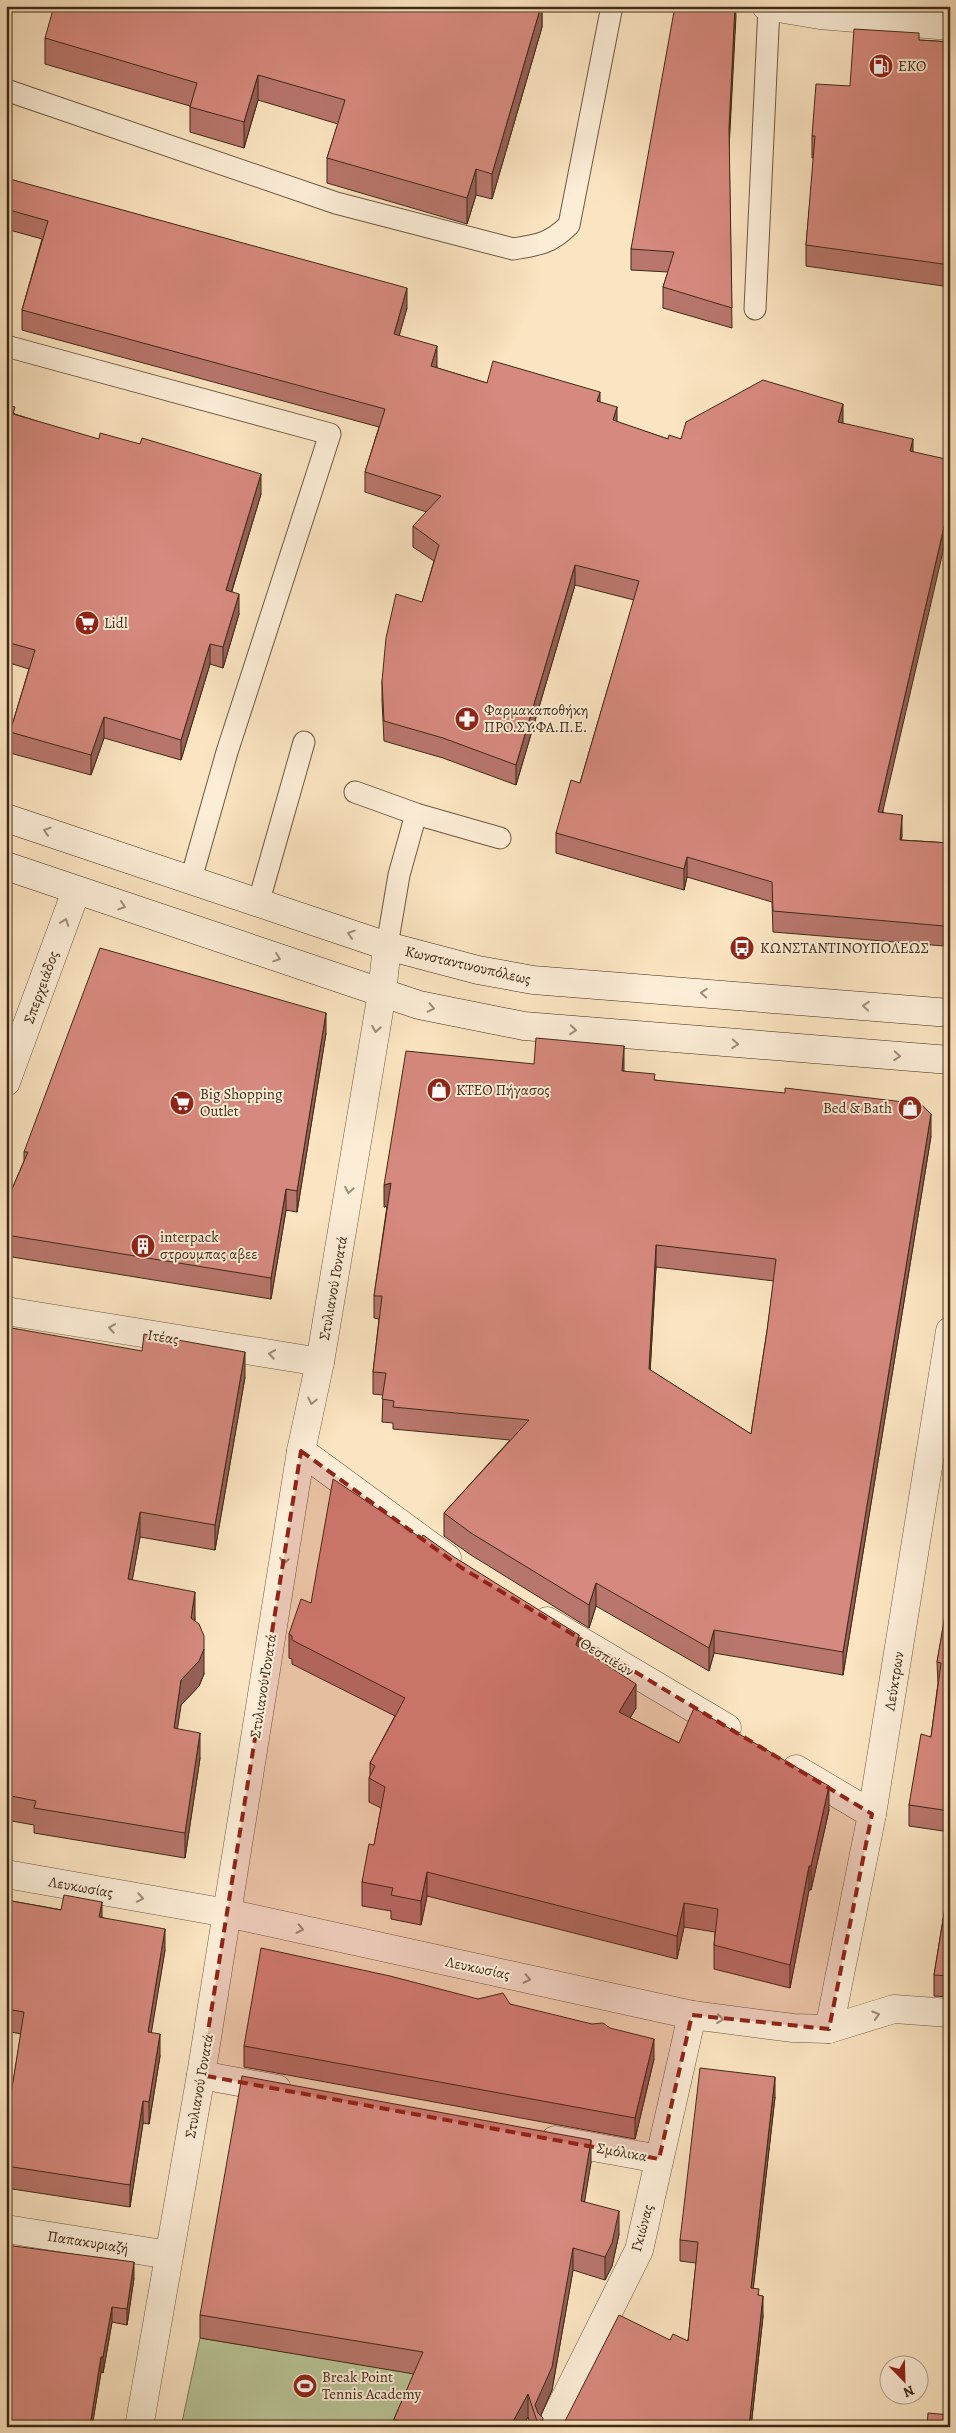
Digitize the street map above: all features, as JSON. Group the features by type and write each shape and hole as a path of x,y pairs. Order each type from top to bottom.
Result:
{"street":[{"path":"767,7 820,15 950,26"},
{"name":"Κωνσταντινουπόλεως","path":"6,818 386,946 478,970 533,980 950,1013"},
{"path":"6,866 382,993 459,1014 524,1026 950,1060"},
{"name":"Σπερχειάδος","path":"6,1082 76,891"},
{"name":"Στυλιανού Γονατά","path":"139,2427 201,2075 301,1451 320,1362 382,993 386,946"},
{"name":"Ιτέας","path":"6,1311 320,1362"},
{"name":"Λεύκτρων","path":"829,2029 872,1814 950,1331"},
{"path":"301,1451 470,1573"},
{"name":"Θεσπιέων","path":"528,1609 746,1740"},
{"path":"771,1754 872,1814"},
{"name":"Λευκωσίας","path":"6,1874 227,1913 692,2015 793,2028 829,2029 894,2009 950,2013"},
{"name":"Γκιώνας","path":"551,2427 639,2250 692,2015"},
{"path":"201,2075 299,2093"},
{"name":"Σμόλικα","path":"533,2136 659,2159"},
{"name":"Παπακυριαζή","path":"6,2229 169,2255"}],"lane":[{"path":"6,90 336,204 513,249 537,246 555,238 569,225 612,6"},
{"path":"755,309 767,7"},
{"path":"6,346 330,434 227,752 191,879"},
{"path":"258,904 304,742"},
{"path":"355,792 416,814 500,838"},
{"path":"386,946 399,875 416,814"}],"highlighted area":[{"path":"301,1451 462,1568 872,1814 829,2029 692,2015 659,2159 201,2075"}],"green space":[{"name":"Break Point Tennis Academy","path":"200,2338 425,2375 401,2427 181,2427"}],"building":[{"path":"54,6 541,6 492,174 476,169 467,198 327,158 345,100 258,75 244,122 190,107 197,83 45,38"},
{"path":"675,6 735,6 729,128 732,308 663,287 674,252 631,249"},
{"path":"854,29 919,33 919,40 950,42 950,265 806,245 815,136 812,136 816,84 850,86"},
{"path":"6,178 407,288 394,334 437,346 431,366 487,383 493,361 600,392 597,401 617,407 613,420 668,439 669,435 681,439 686,422 763,380 843,404 838,422 913,439 910,451 950,460 950,501 878,812 902,815 900,840 950,843 944,926 773,911 772,882 687,857 684,869 556,833 571,780 580,783 639,581 575,565 516,765 443,738 384,721 382,681 386,638 396,594 422,602 439,545 413,526 441,496 365,472 385,409 22,310 48,221 6,209"},
{"path":"6,405 15,407 13,414 99,439 100,433 140,444 142,438 261,474 226,590 239,594 223,647 210,644 181,740 104,717 91,755 10,732 35,650 6,642"},
{"name":"Big Shopping Outlet","path":"100,948 326,1013 297,1191 286,1189 271,1278 6,1235 6,1203 28,1152 24,1152"},
{"path":"536,1038 624,1046 622,1071 655,1074 654,1080 785,1093 785,1088 921,1104 931,1114 843,1652 714,1630 709,1648 596,1583 589,1605 471,1533 444,1513 529,1420 393,1407 394,1401 382,1399 386,1373 373,1372 382,1296 374,1296 391,1183 384,1185 406,1051 534,1064","holes":["656,1245 776,1259 767,1331 751,1434 649,1369"]},
{"path":"6,1327 142,1351 144,1334 245,1352 215,1525 140,1512 128,1579 195,1592 191,1618 199,1624 204,1636 204,1649 199,1661 181,1680 174,1728 200,1733 185,1833 34,1808 36,1801 6,1795"},
{"path":"333,1479 421,1538 423,1535 454,1557 579,1635 576,1645 636,1684 619,1712 679,1743 694,1708 829,1786 811,1866 809,1866 790,1965 714,1945 718,1909 684,1903 677,1936 427,1872 421,1901 391,1895 393,1888 362,1882 369,1844 374,1845 385,1787 369,1778 375,1766 370,1763 405,1698 292,1640 292,1636 289,1634 301,1599 311,1603"},
{"path":"949,1591 950,1811 909,1805 921,1734 931,1737 941,1663 937,1662"},
{"path":"950,1877 950,1976 934,1975"},
{"path":"64,1895 102,1902 99,1917 165,1929 148,2032 160,2034 149,2102 143,2101 130,2185 6,2166 6,2106 9,2107 24,2012 6,2009 6,1900 61,1910"},
{"path":"261,1948 390,1976 478,1999 503,1993 510,2004 592,2024 603,2023 610,2028 654,2039 635,2118 244,2046"},
{"path":"700,2068 775,2077 751,2288 759,2289 758,2295 763,2296 749,2427 562,2427 619,2315 670,2340 673,2334 688,2341 698,2242 680,2240"},
{"path":"242,2076 591,2140 581,2201 619,2211 612,2243 605,2257 573,2248 552,2367 535,2405 538,2413 543,2418 542,2427 539,2427 528,2394 510,2427 411,2427 394,2419 423,2352 200,2315"},
{"path":"6,2245 134,2262 127,2309 112,2307 103,2357 101,2357 90,2426 94,2427 6,2427"},
{"path":"928,2413 950,2415 950,2427 927,2427"}],"place":[{"name":"EKO","path":"881,66"},
{"name":"Lidl","path":"87,623"},
{"name":"Φαρμακαποθήκη ΠΡΟ.ΣΥ.ΦΑ.Π.Ε.","path":"467,719"},
{"name":"ΚΩΝΣΤΑΝΤΙΝΟΥΠΟΛΕΩΣ","path":"742,948"},
{"name":"ΚΤΕΟ Πήγασος","path":"439,1090"},
{"name":"Big Shopping Outlet","path":"182,1103"},
{"name":"Bed & Bath","path":"910,1108"},
{"name":"interpack στρουμπας αβεε","path":"143,1246"},
{"name":"Break Point Tennis Academy","path":"305,2386"}]}
